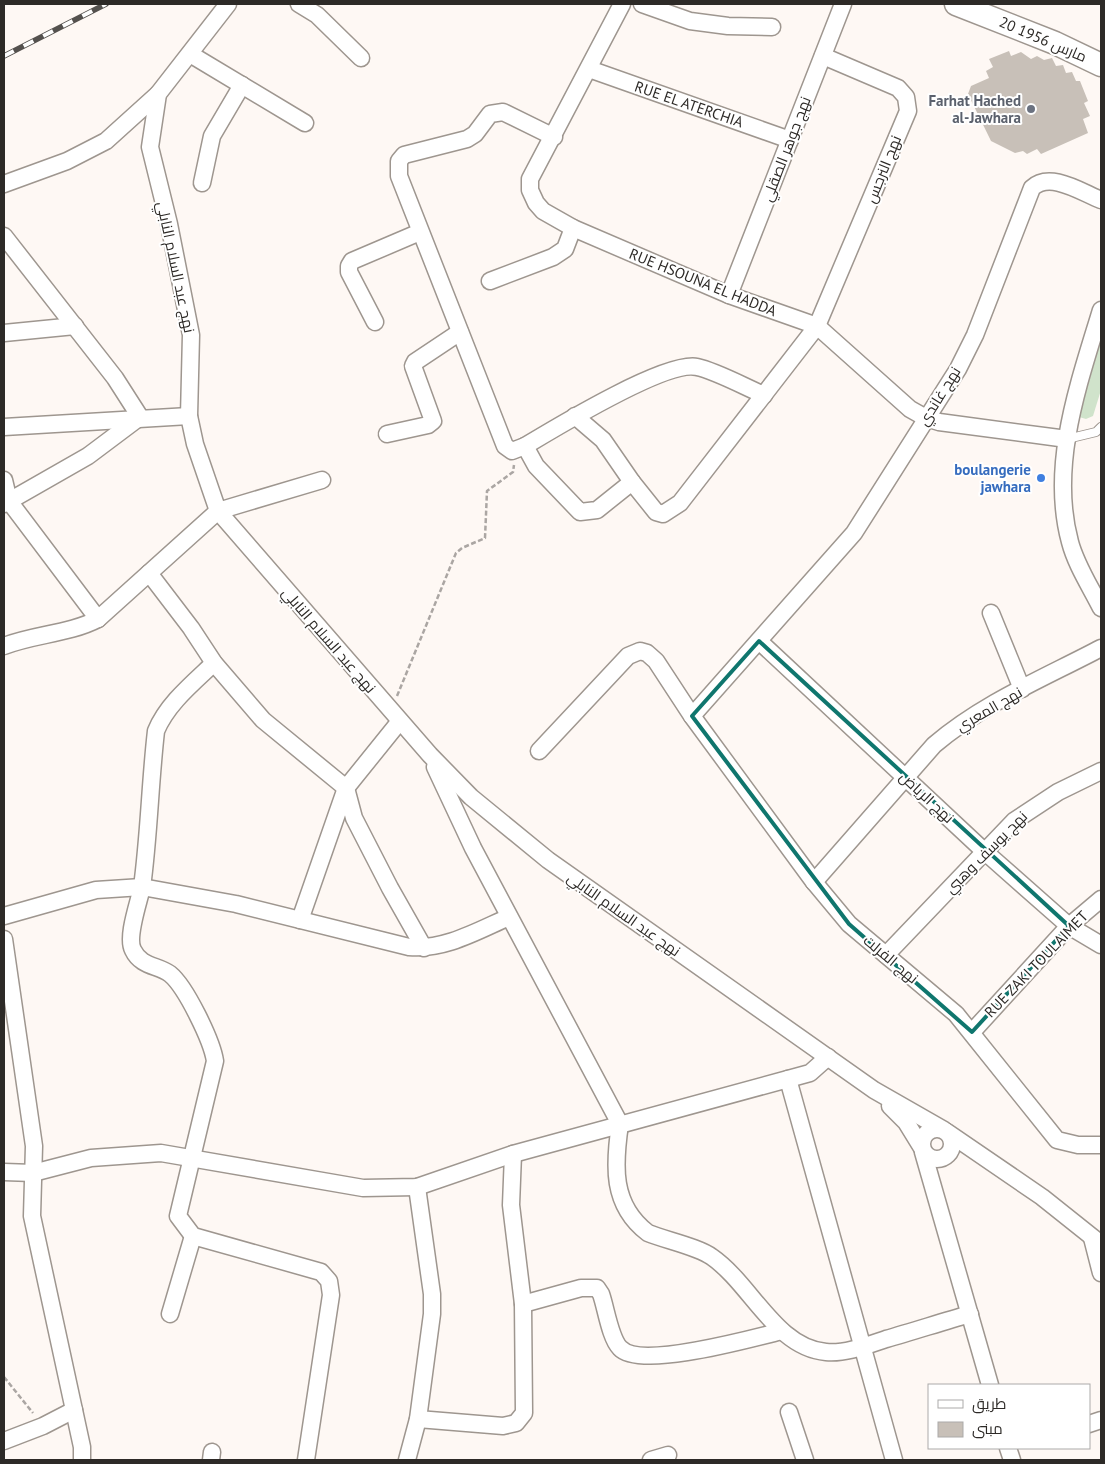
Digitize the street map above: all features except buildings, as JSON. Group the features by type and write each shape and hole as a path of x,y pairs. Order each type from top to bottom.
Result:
{"main road":[{"name":"20 مارس 1956","path":"956,4 1055,43 1088,57 1101,65"},
{"name":"20 مارس 1956","path":"994,4 1101,48"}],"street":[{"path":"4,184 67,161 106,141 158,94 228,4"},
{"path":"299,4 317,15 361,58"},
{"name":"RUE HSOUNA EL HADDA","path":"622,4 530,179 530,190 536,204 543,211 573,228 729,295 817,326 910,409 926,418 939,422 1067,439"},
{"path":"642,4 690,21 728,26 772,27"},
{"name":"نهج جوهر الصقلي","path":"729,295 843,4"},
{"path":"190,54 305,123"},
{"name":"نهج النرجس","path":"632,482 656,512 663,514 680,503 817,326 908,110 906,97 898,88 823,56"},
{"name":"RUE EL ATERCHIA","path":"589,69 790,140"},
{"path":"202,182 212,136 242,85"},
{"name":"نهج عبد السلام النابلي","path":"158,94 150,147 173,241 191,335 189,416 195,444 218,511 430,756 471,797 548,860 874,1090 945,1131 1042,1197 1097,1241"},
{"path":"554,136 503,112 496,113 486,117 475,134 467,139 404,155 399,161 399,176 489,410 505,446 518,448 580,512 597,510 632,482 604,440 575,416"},
{"name":"نهج غاندي","path":"692,716 854,532 958,369 975,335 1032,188 1042,181 1054,181 1101,200"},
{"path":"490,281 553,257 565,249 573,228"},
{"path":"375,322 349,272 349,266 352,261 420,232"},
{"path":"4,236 115,378 140,417"},
{"path":"1101,310 1076,393 1067,439 1063,499 1070,541 1077,562 1101,608"},
{"path":"4,333 75,326"},
{"path":"386,434 428,426 432,421 414,366 415,362 460,332"},
{"path":"518,448 575,416 652,378 676,369 696,366 764,395"},
{"path":"4,427 140,417 189,416"},
{"path":"6,502 88,456 140,417"},
{"path":"4,480 6,502 98,620"},
{"path":"4,646 40,635 85,626 98,620 218,511 322,480"},
{"path":"149,573 191,628 214,663 263,720 346,788 354,818 424,948"},
{"path":"991,613 1022,689"},
{"name":"نهج الرياض","path":"759,640 984,851 1069,926 1101,945"},
{"name":"نهج المعري","path":"814,882 934,745 954,728 1022,689 1101,648"},
{"name":"نهج الفرلت","path":"539,751 623,661 637,651 647,652 656,661 692,716 814,882 849,924 956,1014 1057,1140 1078,1145 1101,1144"},
{"path":"214,663 181,694 160,721 156,731 142,887 132,934 132,949 142,962 168,973 180,982 213,1048 215,1061 178,1216 193,1236 321,1272 329,1281 331,1295 306,1460"},
{"path":"300,920 346,788 396,716"},
{"path":"430,756 473,848 620,1124 616,1168 621,1195 630,1217 648,1233 714,1258 736,1278 782,1331 800,1346 814,1350 829,1353 861,1347 970,1314"},
{"name":"نهج يوسف وهبي","path":"886,956 984,851 1025,811 1101,771"},
{"path":"4,916 96,890 142,887 236,904 409,947 424,948 451,943 510,917"},
{"name":"RUE ZAKI TOULAIMET","path":"972,1032 1069,926 1101,899"},
{"path":"4,939 34,1146 32,1216 74,1410 82,1460"},
{"path":"4,1172 33,1173 90,1158 160,1153 363,1188 417,1187 512,1154 810,1073 828,1057"},
{"path":"788,1079 861,1347 894,1460"},
{"name":"نهج عبد السلام النابلي","path":"874,1090 906,1122 923,1150 990,1384"},
{"path":"940,1206 944,1158 952,1147 951,1139 945,1131 934,1129 925,1134 923,1150 934,1159 944,1158"},
{"path":"418,1419 503,1426 516,1423 520,1419 525,1407 523,1304 511,1205 512,1154"},
{"name":"نهج عبد السلام النابلي","path":"944,1158 968,1154 987,1159"},
{"path":"408,1460 418,1419 432,1307 417,1187"},
{"path":"170,1314 193,1236"},
{"path":"1097,1241 1101,1273"},
{"path":"523,1304 581,1288 597,1288 603,1298 616,1343 627,1354 636,1356 681,1353 782,1331"},
{"path":"4,1441 43,1426 74,1410"},
{"path":"789,1412 806,1460"},
{"path":"651,1460 668,1455"}],"lane":[{"path":"1067,439 1096,432 1101,427"}],"path":[{"path":"396,716 456,553 462,548 485,538 486,495 492,487 513,472 518,448"},
{"path":"4,1377 43,1426"}],"highlighted area":[{"path":"759,641 1069,926 972,1032 849,924 692,716"}],"green space":[{"path":"1101,339 1101,390 1093,416 1086,419 1079,417"}],"railway":[{"path":"4,56 106,4"}],"place":[{"name":"Farhat Hached al-Jawhara","path":"1031,109"},
{"name":"boulangerie jawhara","path":"1041,478"}]}
